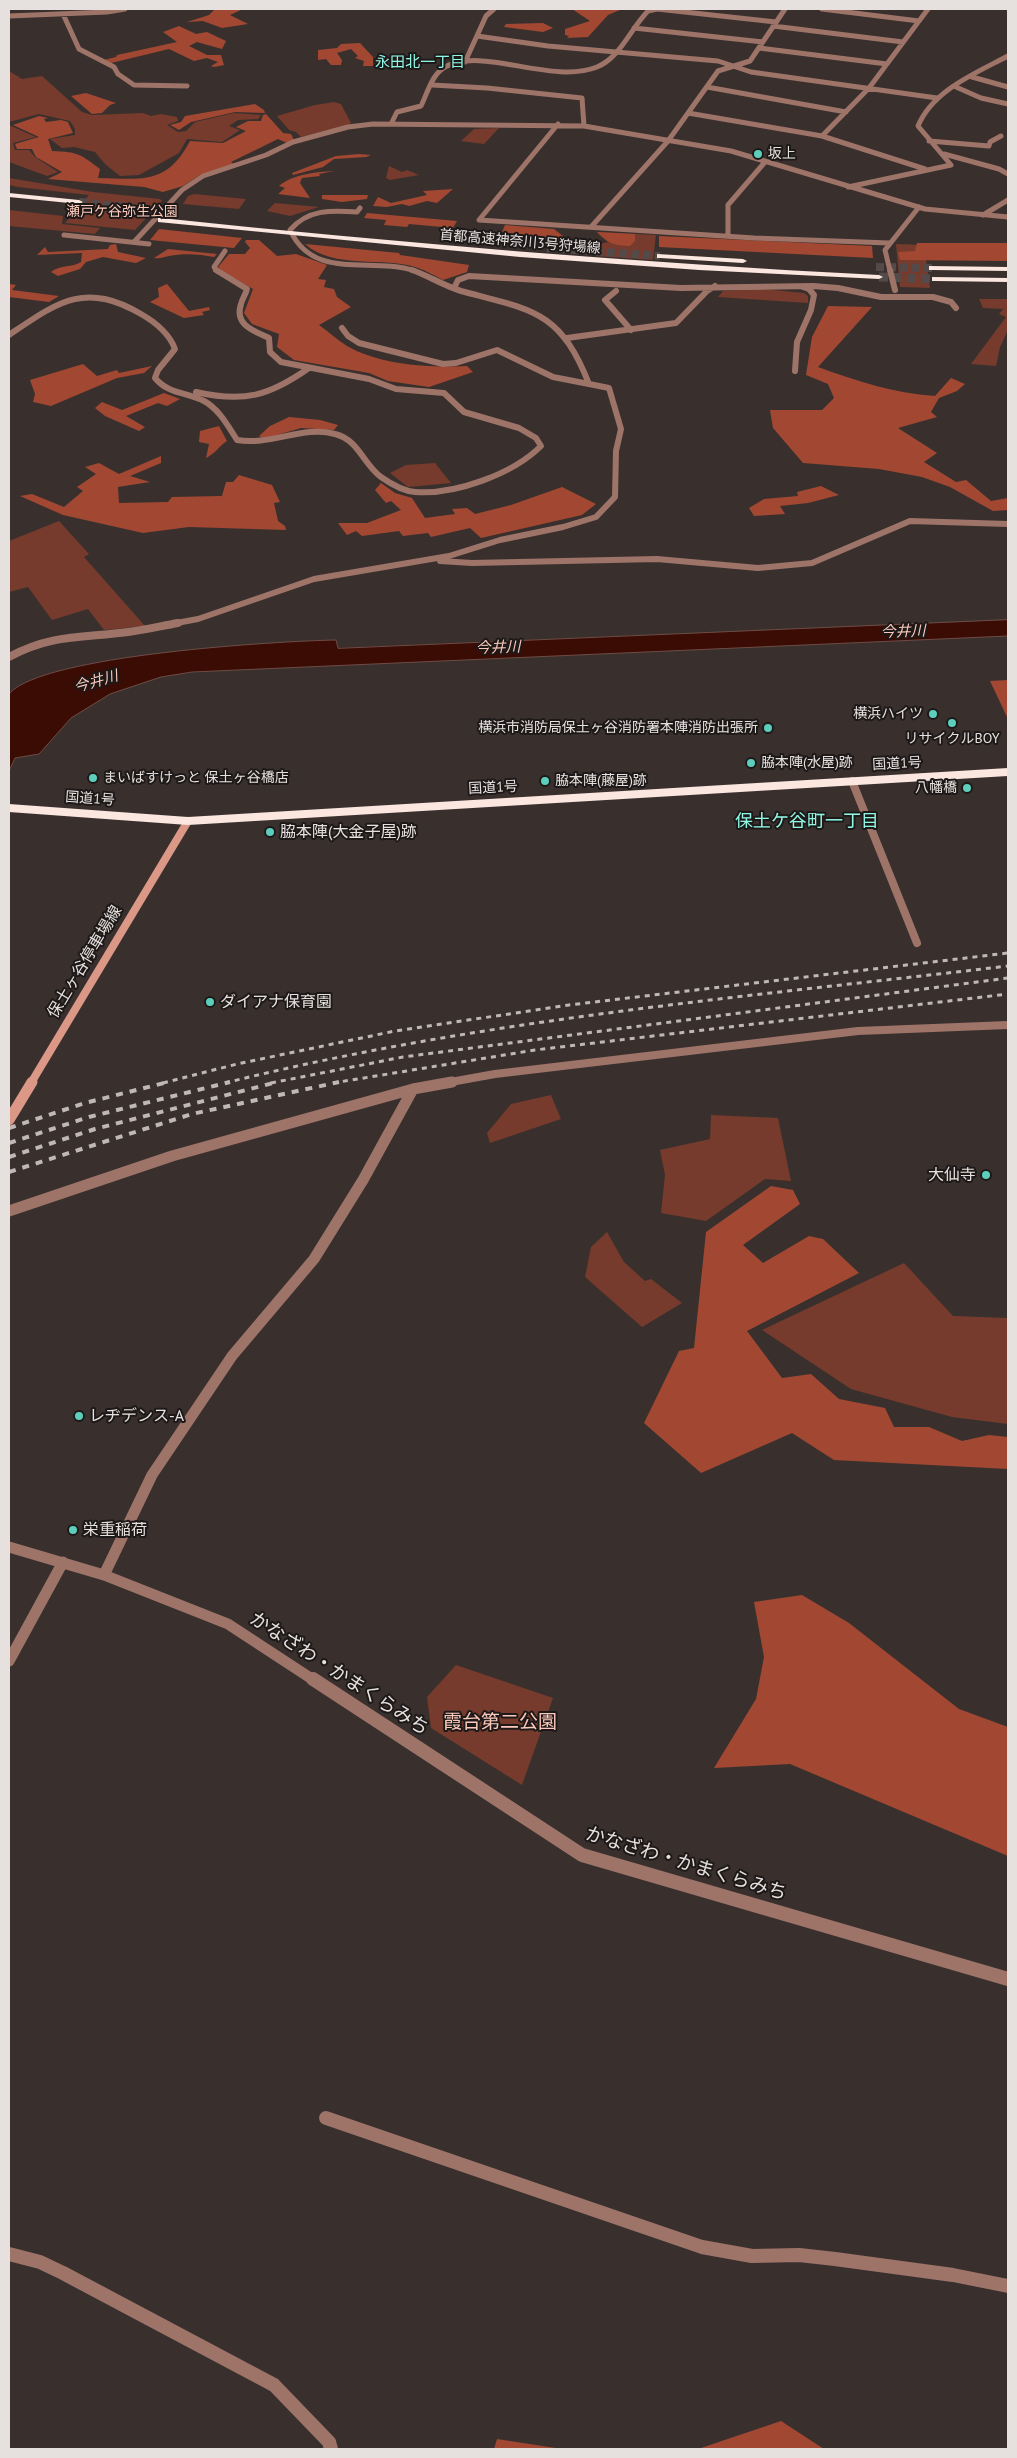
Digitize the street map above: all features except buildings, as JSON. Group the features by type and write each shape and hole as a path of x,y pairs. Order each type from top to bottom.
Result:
{"highway":[{"path":"9,195 79,202"},
{"path":"9,204 61,210"},
{"path":"170,211 180,212"},
{"name":"首都高速神奈川3号狩場線","path":"161,220 396,244 683,268 879,278"},
{"path":"287,223 306,225"},
{"name":"首都高速神奈川3号狩場線","path":"393,234 547,248"},
{"path":"660,256 811,264"},
{"path":"932,268 1008,269"},
{"path":"935,279 1008,280"},
{"name":"国道1号","path":"9,808 188,821 1008,772"}],"main road":[{"name":"保土ヶ谷停車場線","path":"9,1120 188,821"}],"street":[{"path":"9,16 125,9"},
{"path":"465,62 486,16 494,9"},
{"path":"391,124 397,112 421,106 432,85 445,67 465,62 576,72 596,68 618,51 648,11 657,9 903,42"},
{"path":"591,227 668,141 718,71 750,61 785,9"},
{"path":"822,9 919,21"},
{"path":"822,136 869,88 928,9"},
{"path":"63,14 79,49 114,67 118,74 134,85 187,86"},
{"path":"634,28 763,42"},
{"path":"476,36 548,46 718,61 751,72 937,98"},
{"path":"759,48 887,64"},
{"path":"847,187 951,165 944,154 929,141 918,126 925,110 937,98 1008,56"},
{"path":"972,77 1008,87"},
{"path":"432,85 487,88 582,98 584,126"},
{"path":"706,87 846,112"},
{"path":"956,87 981,98 1008,104"},
{"path":"688,112 822,136 927,170"},
{"path":"134,242 182,190 203,176 266,155 294,142 331,131 360,125 391,124 558,124 584,126 731,151 919,207 1008,217"},
{"path":"558,124 479,220 889,244"},
{"path":"929,141 989,146 990,142 1001,136"},
{"path":"944,154 999,169 1008,174"},
{"path":"728,236 728,205 765,162"},
{"path":"983,215 1008,200"},
{"path":"895,290 885,250 919,207"},
{"path":"360,208 357,212 329,210 302,218 290,230 291,237 299,248 319,259 366,267 410,269 454,288 537,313 567,338 576,351 590,384"},
{"path":"64,235 149,244"},
{"path":"9,334 63,301 94,295 125,304 154,322 173,342 176,349 158,370 155,378 159,383 168,389 203,400 214,408 238,440 246,442 272,441 321,432 332,433 345,438 363,453 373,471 408,492 445,488 490,478 524,463 541,446 532,433 464,412 444,392 400,390 382,386 369,379 281,362 271,355 267,347 269,338 245,327 239,313 247,289 217,272 214,267 225,251"},
{"path":"454,288 458,280 469,276 681,288 763,284 832,287 881,297 936,298 953,303 956,308"},
{"path":"567,338 676,323 707,290 722,282 793,283 809,289 814,295 811,310 797,342 796,371"},
{"path":"616,291 605,300 632,330"},
{"path":"9,657 31,645 67,637 198,619 314,579 426,561 500,540 596,518 615,497 616,451 621,429 609,388 590,384 570,383 547,376 497,350 456,364 443,364 359,343 348,336 342,328"},
{"path":"168,389 188,390 226,400 239,399 275,391 309,368"},
{"path":"426,561 472,563 658,559 758,568 812,564 910,522 1008,524"},
{"path":"852,781 917,943"},
{"path":"9,1211 172,1156 413,1090 494,1074 848,1032 1008,1025"},
{"path":"104,1576 152,1475 232,1356 314,1259 363,1180 413,1090"},
{"name":"かなざわ・かまくらみち","path":"9,1547 104,1576 228,1624 582,1855 1008,1979"},
{"path":"9,1661 63,1562"},
{"path":"326,2118 702,2247 752,2256 799,2255 953,2274 1008,2286"},
{"path":"9,2254 40,2262 63,2272 274,2385 329,2442 331,2449"}],"green space":[{"path":"9,71 22,79 42,76 82,112 92,115 143,113 151,116 161,114 177,117 178,121 167,125 178,132 186,131 195,122 234,113 261,115 258,119 238,120 229,126 240,130 222,142 187,139 179,153 139,175 120,176 105,164 95,152 74,147 62,148 50,139 75,135 75,129 70,121 39,114 9,122"},
{"path":"334,102 341,104 351,123 349,125 301,137 296,132 289,130 277,116 315,105"},
{"path":"9,125 36,137 13,143 15,150 29,150 35,157 58,172 47,176 9,162"},
{"path":"499,128 484,144 461,141 474,129"},
{"path":"389,166 402,172 407,170 419,175 390,180 386,178"},
{"name":"瀬戸ケ谷弥生公園","path":"9,178 93,192 160,199 162,201 135,230 65,223 89,195 18,187 9,185"},
{"path":"194,194 246,199 239,209 183,204 188,196"},
{"path":"275,203 319,207 290,216 267,211"},
{"path":"9,210 63,216 62,224 100,228 95,234 9,226"},
{"path":"597,232 656,235 653,260 596,256 585,247 608,242"},
{"path":"896,244 924,245 930,288 900,287"},
{"path":"763,289 804,293 808,296 808,303 718,297 723,291"},
{"path":"979,299 1008,299 1008,330 1000,347 996,366 971,364 1006,317 999,314 1003,309 983,308"},
{"path":"435,463 451,483 408,487 390,473 406,465"},
{"path":"59,521 89,554 84,557 145,626 104,630 88,609 52,620 28,587 9,592 9,541"},
{"path":"551,1095 561,1119 490,1143 487,1133 511,1104"},
{"path":"711,1115 778,1118 791,1181 765,1179 706,1221 661,1213 665,1175 660,1150 710,1139"},
{"path":"607,1232 624,1262 645,1281 651,1279 682,1303 642,1327 585,1277 591,1247"},
{"path":"904,1263 953,1316 1008,1318 1008,1424 952,1417 851,1389 762,1330"},
{"name":"霞台第二公園","path":"456,1665 553,1698 522,1785 431,1728 427,1697"}],"shaded area":[{"path":"215,9 243,9 230,15 248,24 222,28 203,21 187,22 209,15"},
{"path":"572,9 622,9 608,15 588,37 567,38 569,36 565,35 565,29 590,21"},
{"path":"543,23 553,28 543,32 504,27 506,24"},
{"path":"179,26 196,34 207,32 226,41 222,49 197,42 189,46 207,55 221,55 224,65 214,67 211,66 218,62 207,58 194,61 169,49 111,63 104,60 116,57 117,55 177,42 163,32"},
{"path":"360,43 373,57 373,66 363,66 364,61 355,58 358,56 351,49 337,53 342,60 341,65 331,65 326,59 318,60 318,50 337,48 341,44"},
{"path":"86,93 116,103 110,105 102,113 92,114 71,96"},
{"path":"255,104 264,110 265,113 235,112 191,122 179,130 170,125 181,122 185,116"},
{"path":"266,114 283,133 291,134 294,140 287,143 278,139 231,162 234,164 200,175 183,186 163,192 144,187 48,179 62,172 36,157 32,149 17,149 15,144 39,137 13,125 39,116 48,118 44,119 46,122 61,120 68,122 73,133 48,139 52,151 74,153 83,157 100,169 98,178 128,179 152,176 162,172 172,165 190,141 223,143 246,131 236,127 248,121 261,121 263,115"},
{"path":"371,155 334,159 323,167 293,175 292,173 336,156"},
{"path":"334,171 319,174 320,176 302,178 300,183 310,198 278,194 285,188 279,186 298,176"},
{"path":"453,189 437,203 427,201 409,206 402,204 387,207 373,206 378,197 391,203 427,195 423,191"},
{"path":"322,195 368,195 367,199 342,202 322,199"},
{"path":"367,213 457,221 453,228 409,224 407,227 384,225 386,220 364,218"},
{"path":"505,225 554,229 573,244 582,243 585,247 574,252 562,252 555,247 556,239 502,232"},
{"path":"159,229 242,238 234,248 150,240"},
{"path":"597,232 635,234 635,241 630,246 620,245 604,239"},
{"path":"659,236 872,246 873,258 659,247"},
{"path":"246,240 259,240 277,256 296,254 327,265 318,279 326,280 324,287 334,289 337,297 351,307 319,325 347,346 390,361 421,366 467,366 473,372 429,387 388,381 369,373 294,360 277,347 279,334 252,324 244,313 253,289 218,267 229,254 245,254 250,248 245,242"},
{"path":"917,243 1008,243 1008,261 900,260 898,252 915,251"},
{"path":"116,244 118,252 146,258 136,263 103,257 86,262 80,269 58,276 51,272 81,262 82,253 37,255 45,247 48,252 108,249 110,245"},
{"path":"305,244 399,253 400,255 469,265 467,272 443,280 421,269 405,265 330,257 317,252"},
{"path":"168,249 217,254 214,257 186,254 154,258"},
{"path":"9,284 16,285 12,290 59,296 49,302 9,297"},
{"path":"167,284 189,311 209,307 210,310 202,312 204,315 184,318 150,302 159,297 158,288"},
{"path":"828,306 872,307 818,367 875,386 935,396 951,378 965,384 957,391 939,398 931,412 937,417 898,428 937,453 924,462 956,482 966,480 991,501 1008,498 1008,510 993,511 950,487 922,477 879,469 803,463 773,428 770,410 822,410 834,398 828,384 806,375 812,337"},
{"path":"83,364 97,376 117,370 119,373 152,366 144,373 117,378 51,406 33,402 35,394 30,380"},
{"path":"164,393 180,399 167,406 158,403 126,416 145,427 139,431 105,416 95,408 102,402 122,410"},
{"path":"289,417 320,420 338,425 334,430 301,428 264,439 259,436 270,426"},
{"path":"219,426 227,441 206,458 209,444 199,442 200,431"},
{"path":"161,456 161,463 130,476 150,482 118,487 119,503 168,502 172,497 222,496 226,482 233,482 239,475 272,485 280,502 274,503 278,521 285,526 286,530 189,527 143,533 63,515 20,496 32,494 64,507 83,491 77,487 96,474 85,467 99,463 119,474"},
{"path":"381,483 395,493 412,498 425,518 455,514 452,509 467,508 475,514 511,505 562,487 596,504 582,515 481,538 470,528 431,537 428,533 403,536 399,531 362,536 356,531 347,535 338,523 367,523 401,510 391,501 386,503 375,490"},
{"path":"821,486 839,495 808,503 780,506 785,514 754,516 749,508 764,499 798,496 797,492"},
{"path":"1008,680 1008,719 990,681"},
{"path":"771,1186 793,1190 800,1204 743,1245 763,1263 809,1236 823,1239 859,1273 747,1331 782,1378 811,1374 839,1399 885,1408 894,1427 929,1427 962,1441 989,1435 1008,1437 1008,1469 834,1460 792,1433 701,1473 644,1423 679,1351 694,1348 706,1232"},
{"path":"802,1595 849,1623 959,1709 1008,1727 1008,1856 790,1764 714,1768 756,1699 764,1657 754,1602"},
{"path":"781,2421 824,2449 698,2449"},
{"path":"497,2439 562,2449 494,2449"}],"water":[{"name":"今井川","path":"1008,620 1008,636 192,672 161,677 110,694 71,718 39,754 15,758 9,771 9,694 30,681 66,669 111,660 216,647 307,641 336,640 338,648"}],"tunnel":[{"path":"79,202 170,211"},
{"path":"547,248 660,256"},
{"path":"876,267 932,268"},
{"path":"879,277 935,279"}],"railway":[{"path":"163,1083 237,1064 395,1031 569,1005 1008,953"},
{"path":"225,1083 321,1061 418,1042 516,1026 614,1012 1008,966"},
{"path":"271,1083 403,1057 1008,978"},
{"path":"339,1082 535,1050 1008,994"},
{"path":"9,1128 85,1103 168,1082"},
{"path":"9,1143 89,1117 230,1082"},
{"path":"9,1157 95,1129 277,1082"},
{"path":"9,1172 192,1114 339,1082"},
{"path":"333,1083 339,1082"}],"place":[{"name":"坂上","path":"758,154"},
{"name":"横浜ハイツ","path":"933,714"},
{"name":"リサイクルBOY","path":"952,723"},
{"name":"横浜市消防局保土ヶ谷消防署本陣消防出張所","path":"768,728"},
{"name":"脇本陣(水屋)跡","path":"751,763"},
{"name":"まいばすけっと 保土ヶ谷橋店","path":"93,778"},
{"name":"脇本陣(藤屋)跡","path":"545,781"},
{"name":"八幡橋","path":"967,788"},
{"name":"脇本陣(大金子屋)跡","path":"270,832"},
{"name":"ダイアナ保育園","path":"210,1002"},
{"name":"大仙寺","path":"986,1175"},
{"name":"レヂデンス-A","path":"79,1416"},
{"name":"栄重稲荷","path":"73,1530"}],"district":[{"name":"永田北一丁目","path":"420,63"},
{"name":"保土ケ谷町一丁目","path":"807,822"}]}
